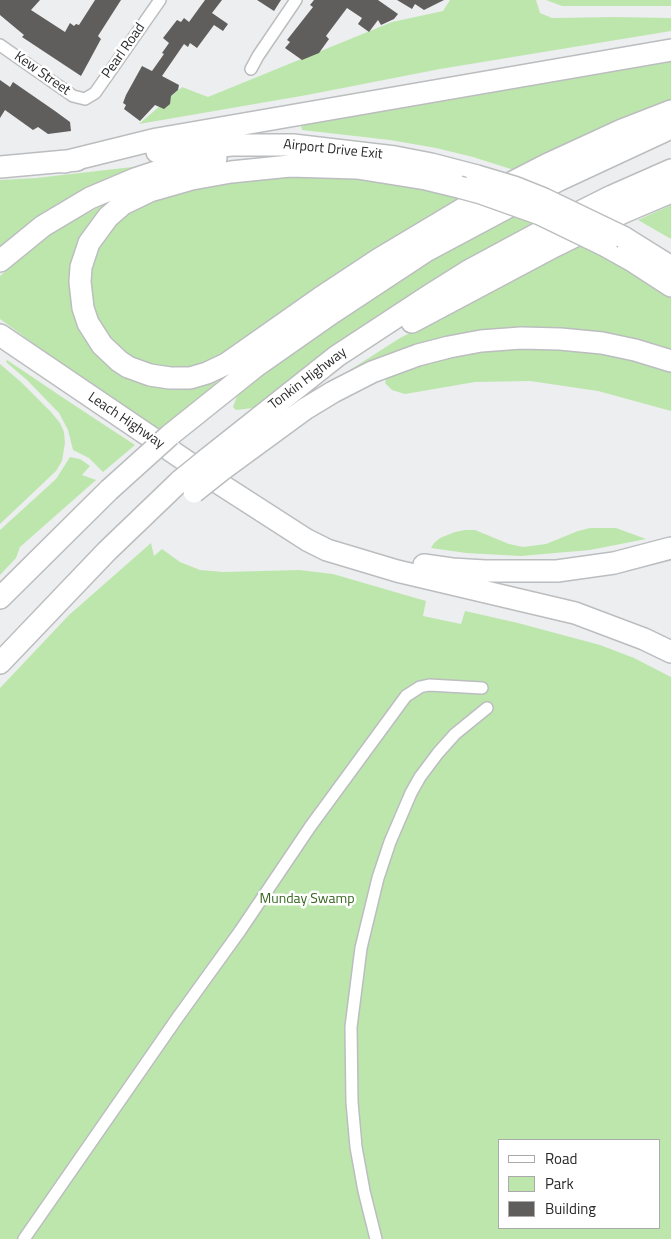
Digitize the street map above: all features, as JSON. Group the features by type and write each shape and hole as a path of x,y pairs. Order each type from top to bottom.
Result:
{"highway":[{"path":"0,167 64,162 157,139 671,50"},
{"path":"671,110 546,165 476,201 379,259 231,360 207,373 190,378 150,375 128,367 119,361 102,345 88,323 83,308 80,282 81,267 89,243 108,217 123,204 150,191 192,180 231,172 290,166 357,168 426,179 468,182 481,193 540,214 619,239 658,247 671,254"},
{"path":"0,598 108,490 170,435 255,367 332,312 426,251 559,180 671,128"},
{"name":"Airport Drive Exit","path":"64,162 232,145 293,145 395,157 440,166 468,182 536,196 592,221 619,239"},
{"path":"0,261 44,226 68,211 98,194 135,179 190,163 238,155 339,150"},
{"name":"Tonkin Highway","path":"0,663 106,551 215,464 234,436 337,356 462,275 548,228 612,196 671,170"},
{"path":"234,436 385,338 430,312 624,212 671,192"},
{"path":"619,239 671,267"},
{"path":"619,239 631,260 671,286"},
{"name":"Leach Highway","path":"0,336 254,506"},
{"path":"215,464 337,390 372,372 418,355 450,347 489,340 560,338 602,343 635,350 671,362"},
{"path":"254,506 302,528 346,545 394,559 452,569 520,572 557,571 614,563 671,548"},
{"path":"254,506 327,550 416,576 575,613 636,636 671,652"}],"street":[{"name":"Pearl Road","path":"85,99 95,93 160,0"},
{"path":"251,69 296,0"},
{"name":"Kew Street","path":"0,45 73,96 85,99"},
{"path":"24,1239 240,931 310,827 406,696 420,687 429,685 482,688"},
{"path":"376,1239 364,1191 356,1147 352,1102 351,1027 361,948 378,878 390,842 411,792 438,753 456,734 488,708"}],"green space":[{"path":"450,0 536,0 540,13 552,18 671,18 671,31 440,69 307,95 139,124 182,87 208,97 392,22 443,11"},
{"path":"546,0 671,0 671,6 562,6"},
{"path":"671,60 671,100 630,117 517,171 436,148 390,140 302,130 300,122"},
{"path":"150,165 0,255 0,180 36,178"},
{"path":"289,176 329,176 370,180 447,192 467,198 239,346 193,371 132,362 96,327 85,277 106,227 143,204 168,195 210,185"},
{"path":"114,199 70,279 73,310 85,339 95,352 123,375 148,386 177,389 193,387 215,378 217,383 156,433 0,319 0,276 45,236"},
{"path":"671,205 671,239 638,220"},
{"path":"512,212 541,223 353,336 305,367 253,408 236,410 233,407 239,391 388,285"},
{"path":"579,241 671,297 671,355 551,331 328,384 400,338"},
{"path":"525,346 598,351 648,364 671,373 671,411 598,391 530,381 475,382 405,394 392,390 385,383 388,373 453,354"},
{"path":"7,360 135,445 103,472 89,458 73,450 68,430 59,413 27,380 6,362"},
{"path":"0,364 51,412 60,423 64,432 65,443 62,461 56,471 0,524"},
{"path":"70,457 80,459 90,466 82,475 96,480 20,547 16,558 0,575 0,530 56,479"},
{"path":"590,528 616,528 646,539 590,550 521,556 466,553 431,548 440,538 465,530 475,530 509,544 523,547 546,544"},
{"name":"Munday Swamp","path":"151,543 154,556 162,549 180,562 200,570 223,572 299,570 333,574 426,601 423,616 461,624 465,611 518,623 600,645 634,658 671,677 671,1239 0,1239 0,688 69,615"}],"building":[{"path":"0,0 40,0 31,10 65,32 70,23 74,26 76,24 79,25 95,0 121,0 98,36 101,39 81,76 22,37 24,35 0,15"},
{"path":"205,0 222,0 212,13 228,24 223,31 214,25 197,48 190,43 188,47 184,44 162,76 179,85 178,90 171,96 170,104 164,109 155,105 140,121 124,109 126,105 123,103 126,95 142,66 152,71 164,54 162,53 169,43 163,38 177,20 181,22 184,18 189,22"},
{"path":"257,0 281,0 274,11"},
{"path":"314,0 378,0 398,14 394,19 381,25 378,20 369,32 358,24 362,18 347,8 326,36 329,39 319,53 302,60 285,48 290,42 287,40 313,7 310,5"},
{"path":"397,0 444,0 424,10 415,4 412,9"},
{"path":"0,80 10,87 13,82 55,111 70,122 71,131 48,134 38,127 33,130 5,110 0,118"}]}
